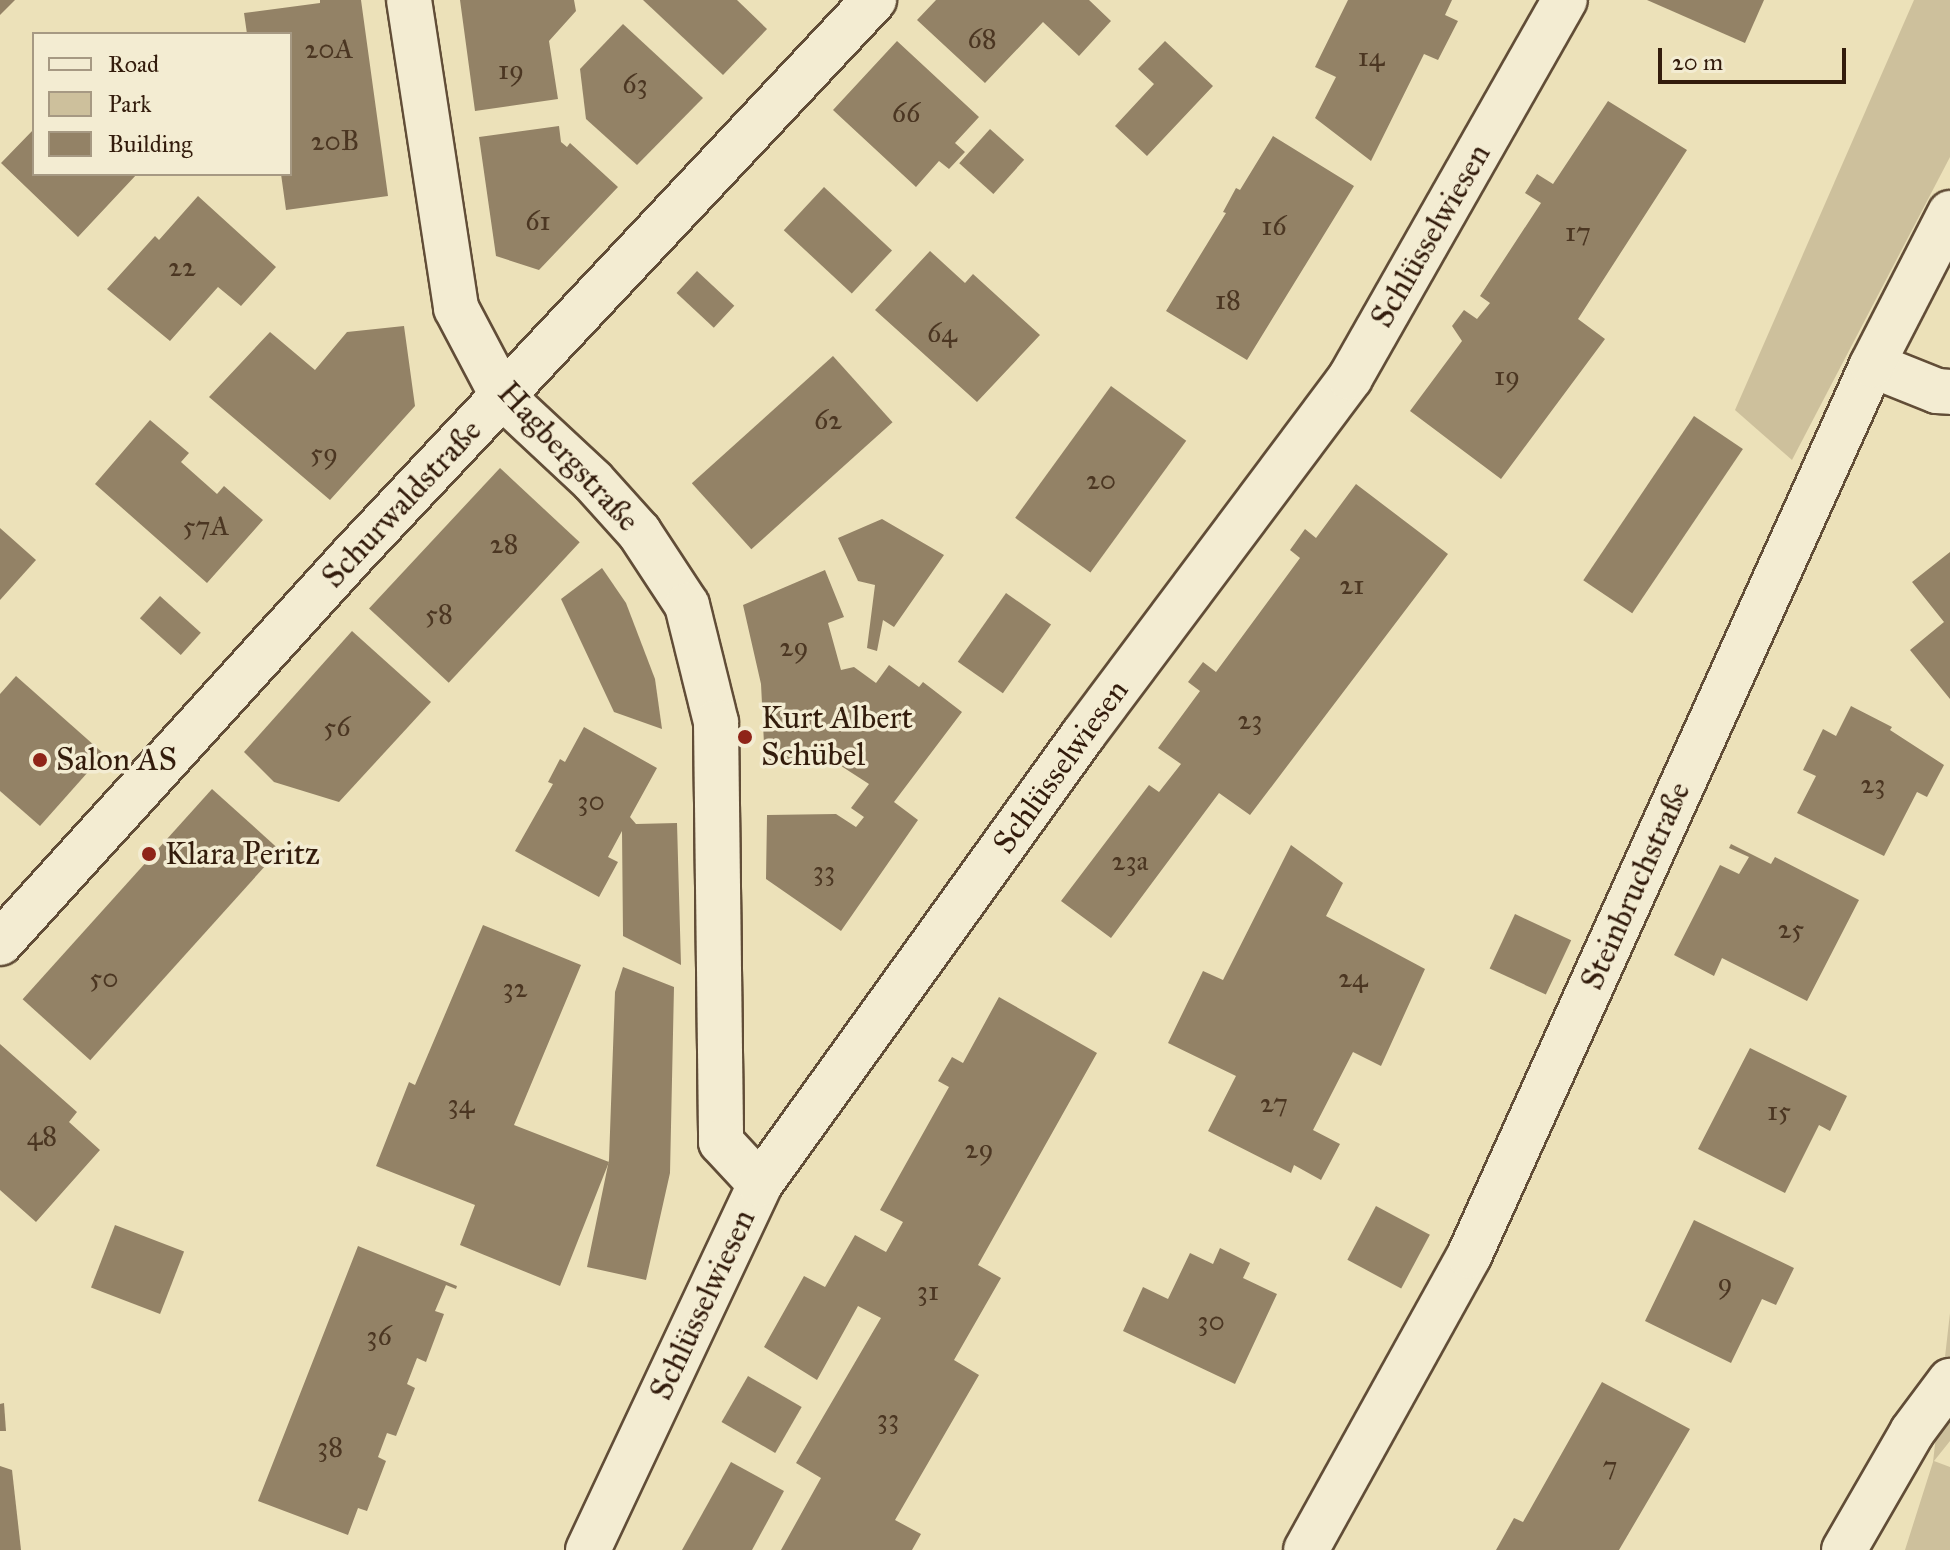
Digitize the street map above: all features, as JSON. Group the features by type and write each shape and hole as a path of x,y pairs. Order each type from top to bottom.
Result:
{"street":[{"name":"Hagbergstraße","path":"409,0 456,308 503,397 593,481 639,532 687,605 716,722 721,1142 760,1184"},
{"name":"Schurwaldstraße","path":"0,943 352,556 874,0"},
{"name":"Schlüsselwiesen","path":"588,1550 760,1184 1083,735 1350,378 1565,0"},
{"name":"Steinbruchstraße","path":"1306,1550 1469,1256 1872,365 1950,213"},
{"path":"1872,365 1937,391 1950,392"},
{"path":"1844,1550 1912,1432 1950,1381"}],"green space":[{"path":"1914,0 1950,0 1950,157 1792,460 1735,410"},
{"path":"1950,1313 1950,1441 1934,1461 1950,1467 1950,1550 1905,1550 1933,1462"}],"building":[{"path":"0,0 15,0 0,15"},
{"path":"320,0 361,0 388,196 286,210 281,176 292,176 292,32 247,32 244,13 320,3"},
{"path":"460,0 574,0 576,11 549,41 558,99 475,111"},
{"path":"643,0 737,0 767,29 723,75"},
{"path":"936,0 1089,0 1111,21 1079,56 1043,22 985,83 917,20"},
{"path":"1348,0 1452,0 1445,15 1458,21 1438,60 1424,54 1371,161 1315,118 1336,77 1315,67"},
{"path":"1647,0 1764,0 1745,43"},
{"path":"623,24 703,98 637,165 586,119 580,69"},
{"path":"897,41 979,117 955,143 965,152 949,169 939,161 916,187 833,110"},
{"path":"1165,41 1213,86 1147,156 1115,126 1154,84 1138,69"},
{"path":"1608,101 1687,150 1578,319 1605,339 1501,479 1410,411 1462,341 1452,326 1464,310 1477,319 1490,303 1480,296 1541,203 1525,193 1537,174 1553,184"},
{"path":"559,126 561,142 567,147 570,143 618,187 539,270 496,256 479,137"},
{"path":"990,129 1024,160 993,194 959,163"},
{"path":"32,131 32,176 135,176 78,237 1,163"},
{"path":"1273,136 1354,186 1247,360 1166,311 1226,213 1223,212 1236,188 1240,190"},
{"path":"824,187 892,250 852,294 784,230"},
{"path":"198,196 276,267 241,306 218,287 170,341 107,289 155,236 159,240"},
{"path":"930,251 965,283 973,274 1040,335 977,402 875,310"},
{"path":"697,271 734,306 714,328 677,293"},
{"path":"404,326 415,406 330,500 209,397 270,332 315,370 347,332"},
{"path":"833,356 893,422 751,549 692,483"},
{"path":"1111,386 1186,441 1090,573 1015,518"},
{"path":"1694,416 1743,449 1632,613 1583,580"},
{"path":"150,420 189,453 181,462 217,494 224,486 263,520 207,583 95,484"},
{"path":"500,468 580,542 449,683 369,608"},
{"path":"1356,484 1448,554 1250,815 1219,793 1111,938 1061,901 1149,785 1159,792 1181,764 1158,748 1200,691 1188,682 1203,662 1216,672 1300,558 1290,550 1305,529 1316,538"},
{"path":"882,519 944,555 894,627 883,620 877,651 867,648 875,585 858,581 838,538"},
{"path":"0,528 36,560 0,600"},
{"path":"1950,552 1950,699 1910,650 1944,622 1912,582"},
{"path":"602,568 626,603 655,679 662,729 614,712 561,599"},
{"path":"825,570 844,617 828,623 841,670 854,667 876,683 889,665 919,687 923,682 962,712 894,802 918,820 841,931 766,879 767,815 836,814 856,827 864,817 851,808 869,784 838,764 765,764 761,684 743,605"},
{"path":"1006,593 1051,625 1003,693 958,662"},
{"path":"160,596 201,633 181,655 140,618"},
{"path":"352,631 431,702 339,802 274,782 244,752"},
{"path":"16,676 104,754 40,826 0,791 0,694"},
{"path":"1851,706 1892,727 1890,730 1944,765 1927,797 1917,792 1884,856 1797,813 1816,776 1803,770 1823,729 1836,736"},
{"path":"584,727 657,768 630,817 636,824 677,823 681,965 623,936 622,831 608,857 618,862 599,897 515,851 553,784 548,782 560,759 565,762"},
{"path":"212,789 280,850 90,1060 23,999"},
{"path":"1731,844 1771,864 1775,857 1859,900 1807,1001 1722,958 1714,976 1674,955 1720,865 1739,874 1749,857 1729,848"},
{"path":"1291,845 1343,883 1326,916 1425,969 1381,1066 1353,1052 1313,1130 1340,1144 1321,1180 1294,1165 1291,1173 1208,1131 1236,1076 1168,1043 1203,971 1223,980"},
{"path":"1515,914 1571,940 1546,995 1490,968"},
{"path":"483,925 581,965 514,1125 609,1162 560,1286 460,1245 475,1205 376,1166 409,1082 415,1085"},
{"path":"623,967 674,987 670,1173 646,1280 587,1267 609,1160 615,992"},
{"path":"999,997 1097,1053 978,1265 1001,1278 954,1360 979,1375 895,1520 921,1534 912,1550 781,1550 821,1478 796,1463 881,1318 858,1306 817,1380 764,1347 804,1276 825,1287 855,1235 886,1252 903,1222 880,1210 949,1087 938,1081 952,1057 963,1063"},
{"path":"0,1044 77,1112 69,1122 100,1150 36,1222 0,1190"},
{"path":"1750,1048 1847,1096 1830,1131 1819,1125 1785,1193 1698,1149"},
{"path":"1376,1206 1430,1235 1401,1288 1347,1260"},
{"path":"1694,1220 1794,1268 1776,1305 1762,1299 1731,1363 1645,1321"},
{"path":"115,1225 184,1252 160,1314 91,1288"},
{"path":"358,1246 457,1286 456,1289 446,1285 435,1311 444,1314 426,1362 417,1358 407,1384 415,1388 396,1436 387,1433 378,1457 386,1461 367,1511 358,1508 348,1535 258,1501"},
{"path":"1220,1248 1250,1263 1243,1278 1277,1294 1235,1384 1123,1331 1143,1287 1168,1299 1190,1253 1213,1264"},
{"path":"748,1376 802,1407 775,1453 722,1422"},
{"path":"1602,1382 1690,1429 1619,1550 1496,1550 1514,1518 1523,1522"},
{"path":"4,1403 6,1431 0,1431 0,1404"},
{"path":"731,1462 784,1491 752,1550 682,1550"},
{"path":"0,1466 12,1470 21,1550 0,1550"}],"place":[{"name":"Kurt Albert Schübel","path":"745,737"},
{"name":"Salon AS","path":"40,760"},
{"name":"Klara Peritz","path":"149,854"}]}
